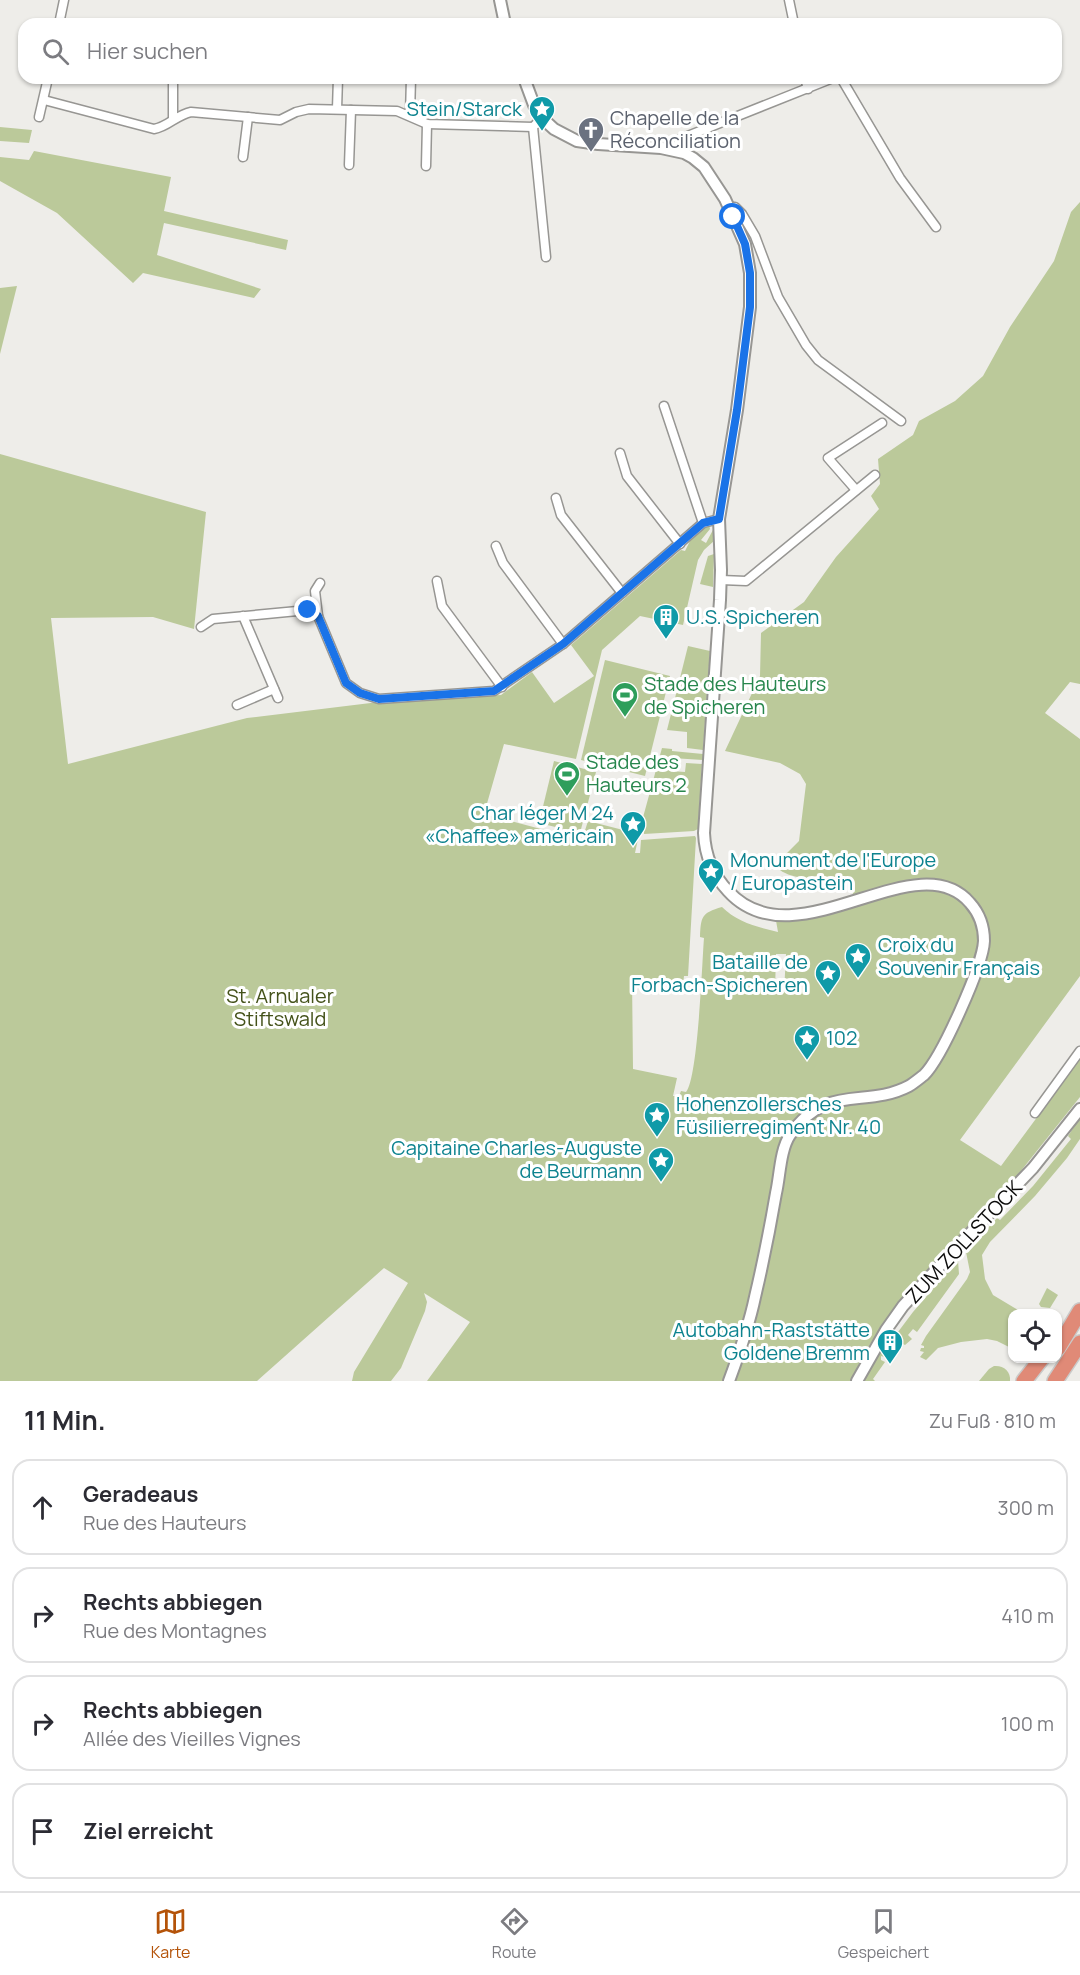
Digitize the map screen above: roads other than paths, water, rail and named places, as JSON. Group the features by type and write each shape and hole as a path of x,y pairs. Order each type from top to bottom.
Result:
{"highway":[{"path":"1062,1338 1080,1311"},
{"path":"1055,1381 1080,1343"},
{"path":"1024,1381 1038,1363"},
{"path":"1036,1381 1048,1363"}],"street":[{"path":"60,18 63,0"},
{"path":"500,0 504,18"},
{"path":"789,0 793,18"},
{"path":"39,117 47,84"},
{"path":"173,84 173,119"},
{"path":"337,109 338,84"},
{"path":"410,116 411,84"},
{"path":"526,84 542,118 554,129 577,141 662,148 675,150 693,158 704,167 728,207 745,244 750,273 750,307 737,410 719,519 721,575 704,833 710,866 734,897 754,910 775,915 790,916 922,884 946,886 958,892 976,910 983,932 984,942 974,977 952,1029 925,1074 909,1086 887,1093 828,1103 806,1116 789,1138 782,1162 755,1299 729,1381"},
{"path":"807,84 808,89"},
{"path":"675,150 680,139 819,84"},
{"path":"845,84 895,169 936,227"},
{"path":"44,100 154,129 162,128 182,114 191,112 280,120 296,112 309,109 397,111 427,124 533,127 542,118"},
{"path":"349,165 351,110"},
{"path":"243,157 248,117"},
{"path":"426,166 427,124"},
{"path":"533,127 546,257"},
{"path":"728,207 735,207 751,229 778,297 806,345 818,360 901,421"},
{"path":"664,406 703,523"},
{"path":"856,490 828,458 882,423"},
{"path":"620,453 627,476 680,544"},
{"path":"721,575 746,581 874,475"},
{"path":"556,498 561,515 622,593"},
{"path":"320,584 315,591 318,616 346,683 360,693 379,699 494,691 563,644 703,523 719,519"},
{"path":"496,546 503,562 563,644"},
{"path":"436,581 442,606 502,687"},
{"path":"201,627 213,619 243,616 308,610 318,616"},
{"path":"243,616 278,698"},
{"path":"237,705 274,689"},
{"path":"1035,1113 1080,1051"},
{"name":"ZUM ZOLLSTOCK","path":"857,1381 886,1330 903,1306 1033,1168 1080,1109"}],"place":[{"name":"Stein/Starck","path":"542,132"},
{"name":"Chapelle de la Réconciliation","path":"591,153"},
{"name":"U.S. Spicheren","path":"666,640"},
{"name":"Stade des Hauteurs de Spicheren","path":"625,718"},
{"name":"Stade des Hauteurs 2","path":"567,797"},
{"name":"Char léger M 24 «Chaffee» américain","path":"633,847"},
{"name":"Monument de l'Europe / Europastein","path":"711,894"},
{"name":"Croix du Souvenir Français","path":"858,979"},
{"name":"Bataille de Forbach-Spicheren","path":"828,996"},
{"name":"102","path":"807,1061"},
{"name":"Hohenzollersches Füsilierregiment Nr. 40","path":"657,1138"},
{"name":"Capitaine Charles-Auguste de Beurmann","path":"661,1183"},
{"name":"Autobahn-Raststätte Goldene Bremm","path":"890,1365"}],"park label":[{"name":"St. Arnualer Stiftswald","path":"280,1008"}]}
